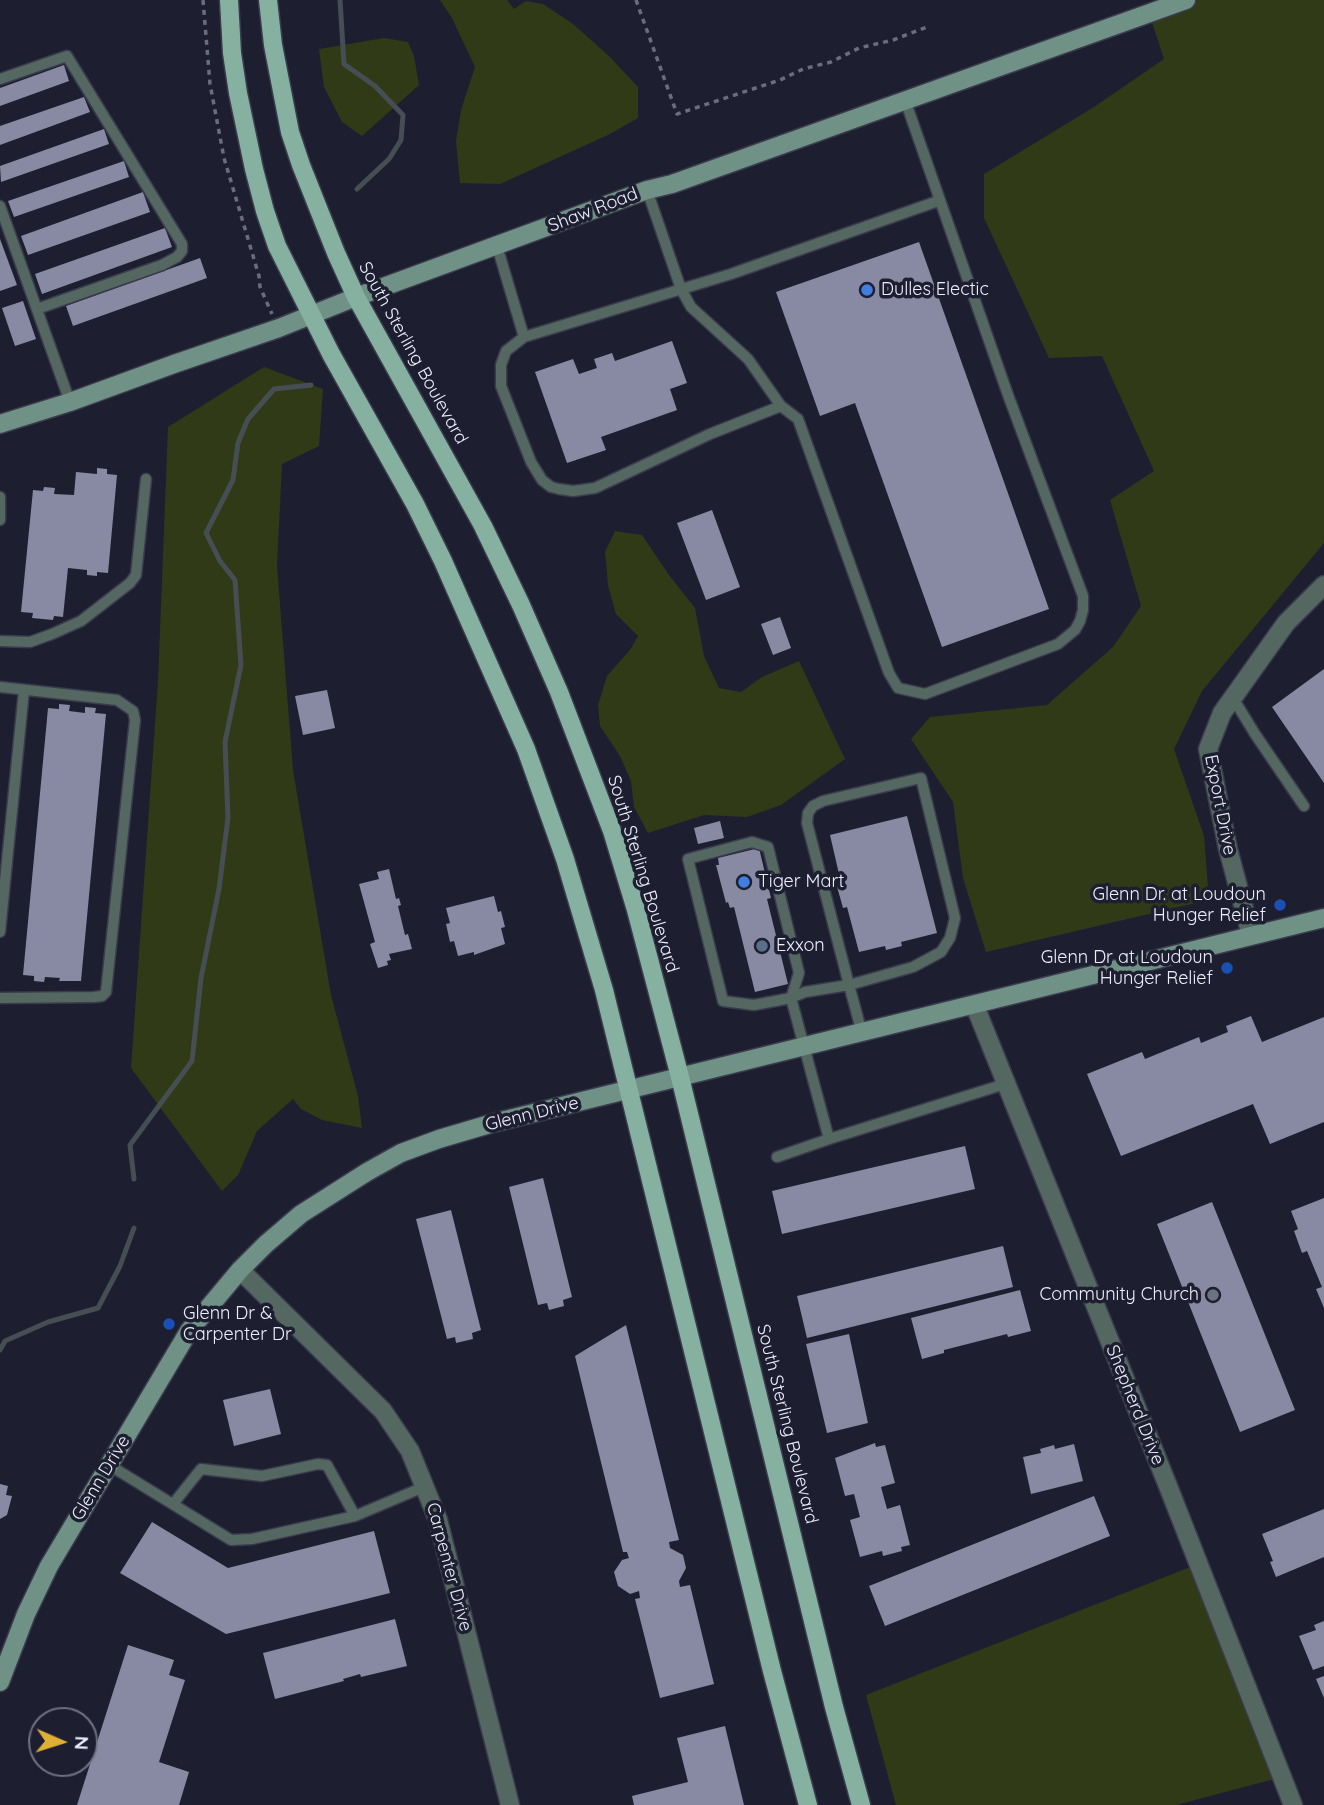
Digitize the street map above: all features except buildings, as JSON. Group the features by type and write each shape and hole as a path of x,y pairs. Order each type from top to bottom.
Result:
{"main road":[{"path":"229,0 232,53 238,93 260,190 277,246 311,315 415,504 472,623 526,748 585,923 808,1805"},
{"name":"South Sterling Boulevard","path":"268,0 273,46 290,132 306,178 356,297 483,526 521,605 559,692 612,831 680,1077 831,1694 861,1805"}],"street":[{"name":"Shaw Road","path":"0,424 279,328 647,190 672,184 1186,0"},
{"name":"Export Drive","path":"1251,936 1228,849 1208,749 1222,713 1286,623 1324,585"},
{"name":"Glenn Drive","path":"0,1682 4,1655 50,1564 189,1331 240,1270 266,1244 301,1214 367,1171 401,1153 493,1124 1324,918"},
{"name":"Shepherd Drive","path":"975,1006 1293,1805"},
{"name":"Carpenter Drive","path":"240,1270 383,1411 410,1451 438,1520 510,1805"}],"lane":[{"path":"0,79 66,56 182,244 182,251 177,257 162,265 37,309"},
{"path":"647,190 681,289 691,307 748,359 781,406 798,419 889,673 898,688 925,694 1058,644 1075,629 1083,610 1083,596 939,201 905,100"},
{"path":"781,406 710,434 596,488 573,491 559,489 542,480 531,462 501,386 501,365 506,351 524,337 731,274 939,201"},
{"path":"0,206 70,402"},
{"path":"497,246 524,337"},
{"path":"0,641 30,642 62,630 81,621 130,583 136,575 146,479"},
{"path":"0,497 0,518"},
{"path":"0,687 117,699 133,712 135,720 106,992 102,996 94,997 0,998"},
{"path":"0,932 24,690"},
{"path":"1233,698 1304,806"},
{"path":"829,1139 802,1047 791,998 799,973 768,847 752,842 688,859 723,1001 754,1005 791,998 805,992 849,985 914,967 941,952 950,938 955,918 921,778 823,801 813,806 808,813 807,823 849,985 862,1032"},
{"path":"777,1157 1005,1084"},
{"path":"173,1504 201,1469 262,1476 317,1464 327,1465 355,1516"},
{"path":"109,1465 231,1540 252,1539 355,1516 426,1486"}],"path":[{"path":"203,0 210,83 224,158 260,287 279,328"},
{"path":"636,0 677,114 780,80 803,69 831,62 859,48 893,40 927,27"}],"green space":[{"path":"440,0 507,0 514,9 526,1 543,4 573,24 638,87 638,118 608,135 500,184 460,183 456,141 461,110 475,67 452,18"},
{"path":"1186,0 1324,0 1324,543 1202,691 1174,749 1204,836 1209,900 986,952 963,878 953,802 911,739 930,717 1047,705 1113,647 1141,606 1110,500 1154,471 1102,356 1049,358 984,218 984,174 1094,107 1164,59 1149,13"},
{"path":"384,38 408,42 414,56 419,85 362,136 342,122 324,87 319,49"},
{"path":"264,367 323,389 319,446 282,464 277,566 293,770 331,995 358,1096 362,1128 322,1120 301,1109 293,1099 257,1131 238,1175 222,1191 131,1068 158,681 168,427"},
{"path":"615,531 642,535 695,608 704,656 719,688 741,692 762,677 799,661 845,759 781,805 747,817 704,815 648,833 634,807 631,781 620,756 600,726 598,705 607,676 630,650 638,636 616,614 608,585 605,552"},
{"path":"1198,1564 1282,1777 1176,1805 896,1805 866,1695"}],"waterway":[{"path":"340,0 344,64 375,86 403,115 401,140 389,159 357,189"},
{"path":"134,1179 130,1145 192,1061 201,978 219,889 228,818 225,742 241,665 235,580 220,561 206,533 233,480 238,443 248,419 274,389 311,385"},
{"path":"0,1350 5,1341 48,1322 98,1308 120,1266 134,1228"}],"place":[{"name":"Dulles Electic","path":"867,290"},
{"name":"Tiger Mart","path":"744,882"},
{"name":"Glenn Dr. at Loudoun Hunger Relief","path":"1280,905"},
{"name":"Exxon","path":"762,946"},
{"name":"Glenn Dr at Loudoun Hunger Relief","path":"1227,968"},
{"name":"Community Church","path":"1213,1295"},
{"name":"Glenn Dr & Carpenter Dr","path":"169,1324"}]}
